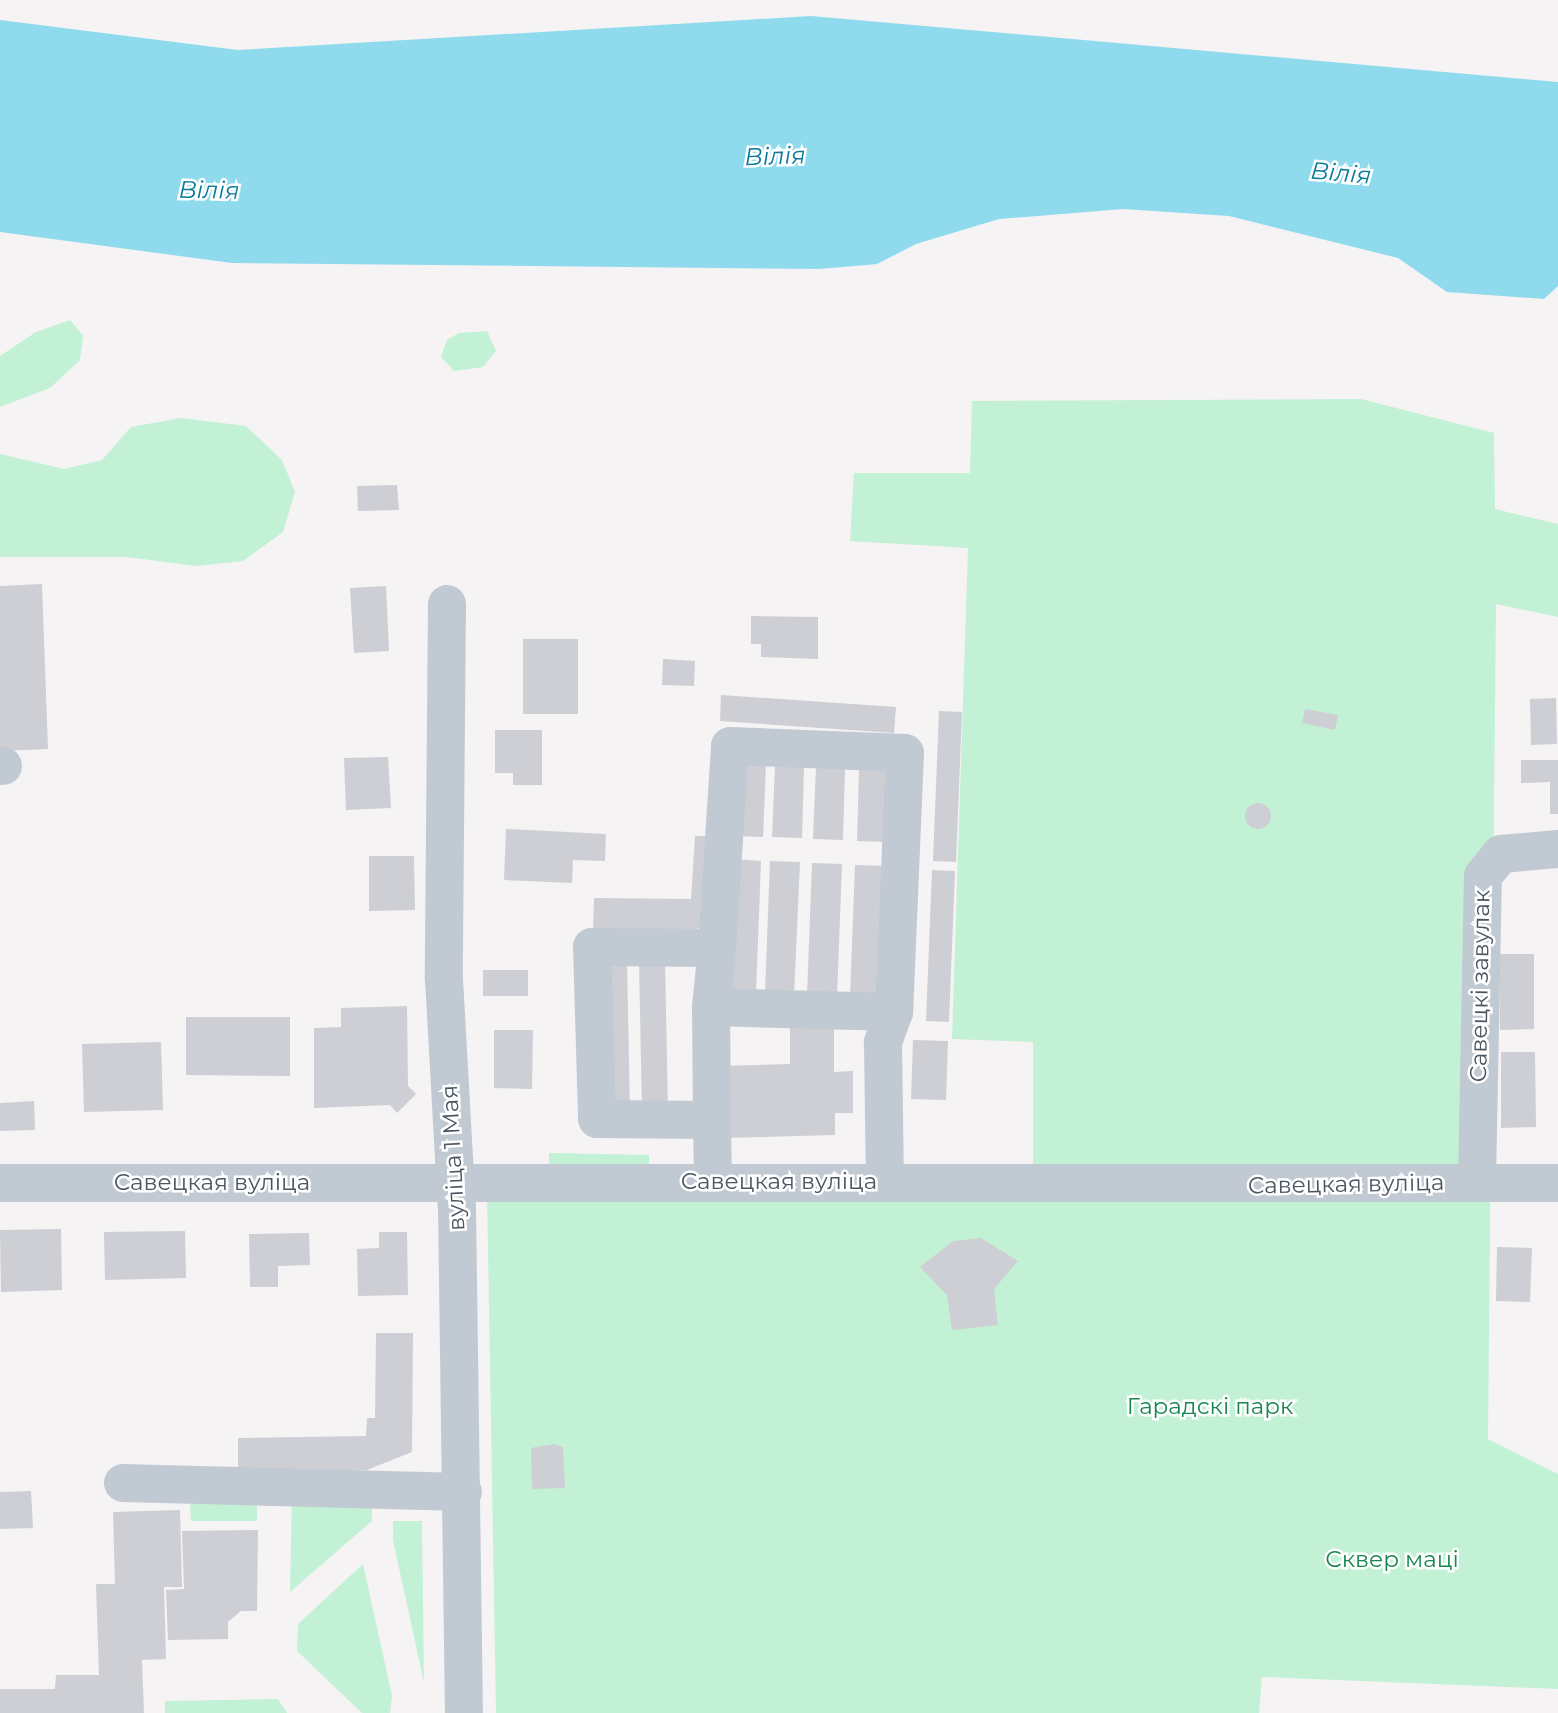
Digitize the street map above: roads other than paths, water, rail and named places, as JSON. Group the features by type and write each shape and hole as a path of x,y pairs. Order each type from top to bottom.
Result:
{"street":[{"name":"вуліца 1 Мая","path":"447,604 444,979 454,1180 463,1492 464,1713"},
{"path":"713,1182 711,1007 730,746 905,753 894,1012 883,1043 885,1180"},
{"name":"Савецкі завулак","path":"1477,1182 1483,876 1501,854 1558,849"},
{"path":"712,1120 597,1119 592,947 717,948"},
{"path":"711,1007 894,1012"},
{"name":"Савецкая вуліца","path":"0,1183 454,1180 1558,1183"},
{"path":"123,1483 463,1492"}],"water":[{"name":"Вілія","path":"811,16 1558,82 1558,286 1544,299 1447,292 1398,258 1229,216 1123,209 999,219 916,244 877,264 820,269 232,263 0,232 0,20 238,50"}],"park label":[{"name":"Гарадскі парк","path":"1210,1406"},
{"name":"Сквер маці","path":"1392,1559"}]}
